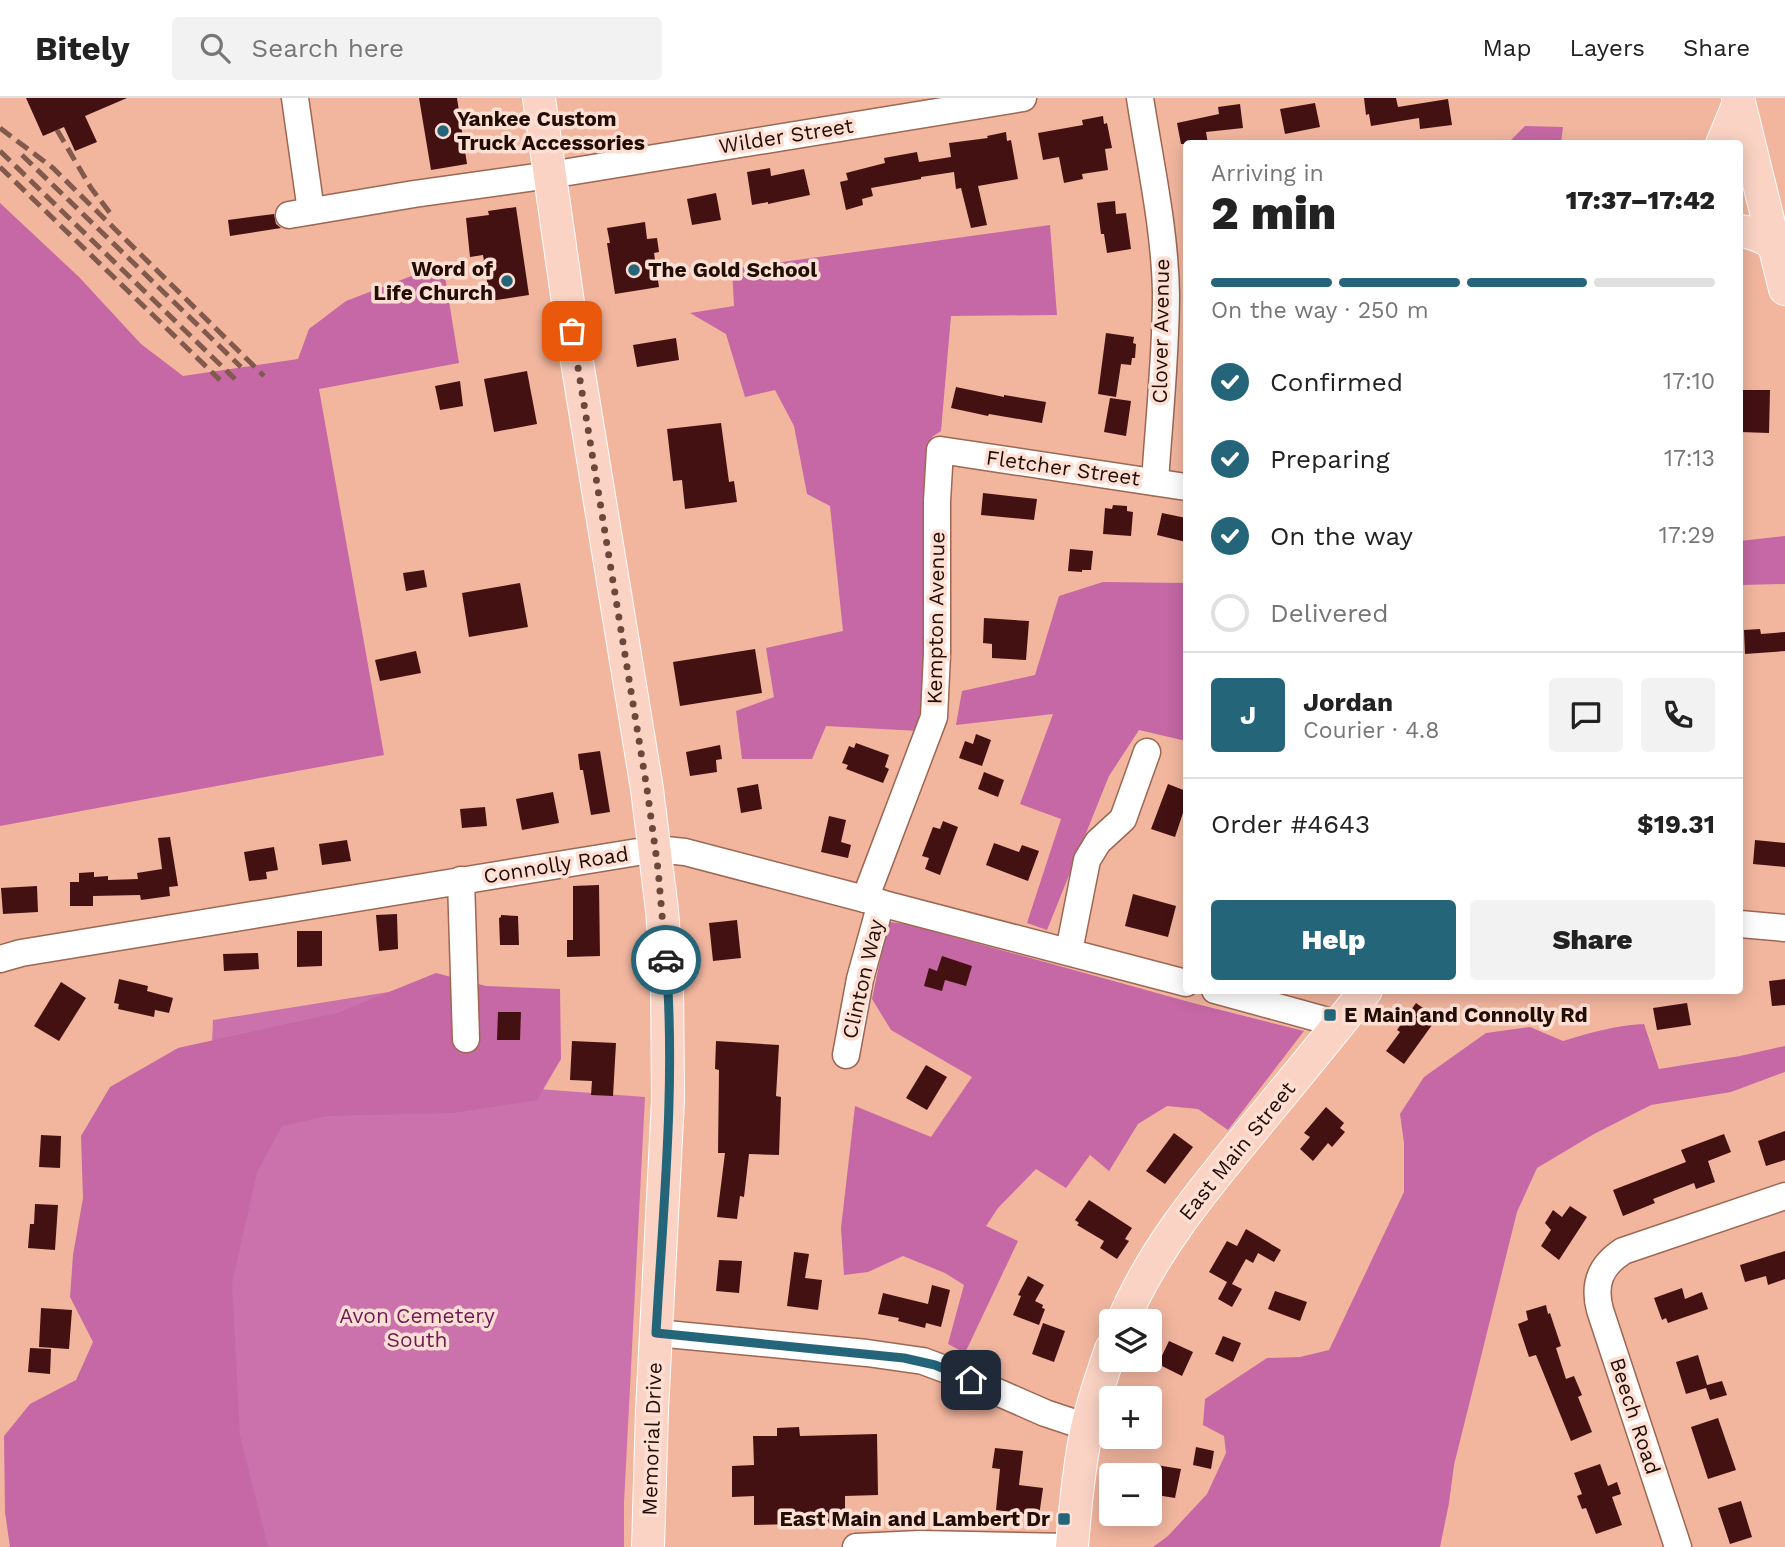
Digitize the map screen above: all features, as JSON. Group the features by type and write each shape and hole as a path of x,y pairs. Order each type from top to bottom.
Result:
{"main road":[{"name":"Memorial Drive","path":"539,98 572,331 656,849 667,976 669,1041 666,1158 651,1423 648,1547"},
{"path":"1723,140 1738,100"},
{"path":"1738,100 1785,289"},
{"path":"1743,231 1774,244"},
{"name":"East Main Street","path":"1128,1309 1159,1253 1194,1201 1363,994"},
{"path":"1072,1547 1087,1427 1104,1372"}],"street":[{"name":"Wilder Street","path":"295,98 300,213 1023,98"},
{"name":"Clover Avenue","path":"1140,98 1162,239 1165,284 1165,326 1154,482"},
{"name":"Fletcher Street","path":"940,450 1183,487"},
{"name":"Kempton Avenue","path":"873,901 934,717 940,450"},
{"path":"1069,951 1087,860 1098,842 1123,819 1147,751"},
{"name":"Connolly Road","path":"0,960 33,951 656,849 685,852 1183,982"},
{"path":"461,880 466,1039"},
{"name":"Clinton Way","path":"846,1055 873,901"},
{"path":"1743,924 1785,928"},
{"path":"1230,994 1339,1024"},
{"name":"Beech Road","path":"1678,1547 1600,1310 1597,1285 1608,1263 1623,1251 1785,1196"},
{"path":"656,1333 867,1353 923,1361 1045,1413 1087,1427"},
{"path":"856,1547 920,1544 1072,1547"}],"green space":[{"name":"Avon Cemetery South","path":"445,983 472,1084 645,1097 624,1547 190,1547 213,1020"}],"shaded area":[{"path":"1525,126 1563,127 1561,140 1511,140"},
{"path":"0,203 79,277 141,344 183,376 298,359 309,329 346,301 443,264 459,363 319,389 384,755 0,826"},
{"path":"1050,225 1057,315 951,316 941,431 932,437 925,678 919,731 826,726 812,759 742,759 736,711 774,697 766,648 843,631 830,506 807,494 794,426 775,390 745,397 726,334 690,313 734,306 732,269"},
{"path":"1785,536 1785,584 1743,585 1743,541"},
{"path":"1103,582 1183,583 1183,740 1139,730 1109,776 1047,930 1027,923 1061,819 1020,804 1053,714 956,725 962,691 1035,675 1059,596"},
{"path":"888,922 907,924 1304,1031 1228,1130 1198,1109 1167,1106 1138,1124 1109,1171 1090,1155 1066,1188 1036,1169 998,1208 986,1226 1018,1241 965,1353 948,1344 964,1285 945,1273 903,1256 868,1272 844,1275 841,1228 855,1106 931,1137 972,1077 891,1030 872,999"},
{"path":"436,973 486,986 560,989 561,1059 537,1100 453,1113 327,1116 282,1126 257,1172 232,1283 240,1436 268,1547 10,1547 5,1512 4,1436 30,1404 76,1380 93,1342 70,1297 73,1255 83,1198 81,1136 110,1087 178,1048 337,1013"},
{"path":"1644,1024 1659,1069 1785,1046 1785,1072 1731,1092 1651,1105 1594,1134 1537,1168 1517,1212 1454,1465 1440,1547 1153,1547 1168,1536 1207,1494 1226,1453 1224,1436 1203,1425 1205,1399 1267,1358 1300,1357 1329,1350 1404,1192 1404,1143 1400,1114 1424,1077 1486,1033 1530,1027 1563,1041 1593,1032"}],"building":[{"path":"26,98 127,98 85,116 97,142 75,151 64,127 43,136"},
{"name":"Yankee Custom Truck Accessories","path":"419,98 457,98 467,164 431,170"},
{"path":"1364,98 1396,98 1398,107 1448,99 1452,125 1420,129 1419,118 1371,126 1369,114 1366,115"},
{"path":"1315,103 1320,127 1285,134 1280,109"},
{"path":"1240,104 1243,128 1206,132 1207,140 1183,140 1181,144 1177,123 1219,114 1218,107"},
{"path":"1103,116 1112,148 1105,149 1108,170 1082,174 1083,179 1064,183 1059,157 1043,160 1038,133 1083,125 1082,120"},
{"path":"1006,132 1007,141 1011,140 1018,179 978,186 987,225 971,228 961,188 956,189 954,172 871,188 873,196 862,199 863,205 846,210 840,182 848,180 846,173 885,163 884,158 917,152 919,162 951,157 949,143 988,138 987,136"},
{"path":"770,168 771,176 804,169 810,195 752,205 747,172"},
{"path":"716,193 721,220 692,225 687,199"},
{"path":"1115,201 1116,214 1126,213 1131,249 1107,253 1104,234 1101,234 1097,203"},
{"path":"516,207 529,295 490,301 483,255 470,257 466,218 489,215 488,211"},
{"path":"274,214 276,224 281,228 230,236 228,220"},
{"name":"The Gold School","path":"645,222 647,239 657,238 659,252 654,253 659,287 615,294 607,228"},
{"path":"1106,333 1134,337 1133,343 1136,344 1135,358 1132,358 1131,365 1121,364 1116,397 1098,394"},
{"path":"676,338 679,360 637,367 633,345"},
{"path":"527,371 537,424 494,432 484,379"},
{"path":"460,381 463,406 440,410 435,386"},
{"path":"956,387 1046,402 1042,423 951,408"},
{"path":"1743,390 1770,390 1769,433 1743,432"},
{"path":"1110,398 1131,401 1126,436 1104,432"},
{"path":"721,423 729,482 734,481 737,502 685,509 682,480 673,481 667,429"},
{"path":"983,493 1037,499 1034,520 981,515"},
{"path":"1113,505 1127,506 1127,511 1133,512 1131,536 1103,534 1105,508 1112,509"},
{"path":"1162,513 1183,517 1183,541 1157,535"},
{"path":"1070,549 1093,551 1091,570 1068,571"},
{"path":"424,570 427,587 406,591 403,573"},
{"path":"520,583 528,627 469,637 462,593"},
{"path":"984,618 1029,621 1026,660 992,658 992,644 983,643"},
{"path":"1760,629 1761,634 1785,632 1785,651 1745,654 1744,630"},
{"path":"755,649 762,693 680,706 673,662"},
{"path":"416,651 421,673 380,681 375,660"},
{"path":"976,734 991,740 982,766 959,758 965,741 973,744"},
{"path":"856,743 889,755 885,767 889,769 883,783 846,769 848,765 842,763 849,746 854,748"},
{"path":"720,745 722,759 716,760 717,772 690,776 686,752"},
{"path":"600,751 610,812 591,815 578,754"},
{"path":"984,772 1004,780 998,797 978,789"},
{"path":"758,784 762,809 741,813 737,788"},
{"path":"1168,784 1183,790 1183,813 1175,837 1151,829"},
{"path":"553,792 559,823 522,830 516,799"},
{"path":"485,807 487,826 462,828 460,809"},
{"path":"829,816 846,820 841,842 851,845 848,858 821,852"},
{"path":"943,821 958,827 940,875 925,869 929,858 922,856 933,827 940,829"},
{"path":"170,837 178,886 169,887 170,896 141,900 140,895 93,896 93,906 70,906 70,882 79,882 79,873 94,872 94,877 108,876 108,880 138,879 137,873 162,869 158,838"},
{"path":"347,840 351,861 322,865 319,844"},
{"path":"1755,840 1785,843 1785,867 1753,864"},
{"path":"994,843 1019,852 1022,845 1039,851 1028,881 986,865"},
{"path":"274,847 278,870 266,872 267,879 249,881 244,852"},
{"path":"599,885 600,956 567,957 567,940 573,940 573,886"},
{"path":"37,886 38,912 3,914 1,888"},
{"path":"1133,894 1176,906 1168,937 1125,926"},
{"path":"397,914 398,949 379,951 376,915"},
{"path":"501,915 518,916 519,945 500,945"},
{"path":"737,920 741,958 713,961 709,923"},
{"path":"297,931 322,931 322,966 297,967"},
{"path":"258,953 259,969 224,971 223,954"},
{"path":"942,956 972,966 966,986 945,980 942,991 924,986 929,968 937,971"},
{"path":"119,979 148,986 147,991 173,998 169,1013 155,1010 154,1017 118,1009 119,1004 114,1003"},
{"path":"1785,979 1785,1005 1772,1006 1769,981"},
{"path":"61,982 86,998 59,1041 34,1026"},
{"path":"1416,1003 1437,1018 1404,1064 1386,1051"},
{"path":"1687,1003 1691,1025 1657,1030 1653,1008"},
{"path":"498,1012 521,1012 520,1040 497,1040"},
{"path":"572,1041 616,1043 613,1096 591,1095 592,1081 570,1080"},
{"path":"716,1041 779,1045 776,1096 781,1097 779,1155 749,1154 744,1197 740,1196 737,1219 717,1217 725,1153 718,1153 719,1070 715,1069"},
{"path":"926,1065 947,1077 927,1110 906,1098"},
{"path":"1326,1107 1344,1123 1340,1128 1345,1132 1332,1147 1328,1143 1313,1161 1300,1149 1310,1137 1304,1133"},
{"path":"1785,1131 1785,1160 1766,1166 1758,1141"},
{"path":"1174,1133 1193,1147 1165,1184 1146,1171"},
{"path":"1724,1134 1731,1152 1708,1161 1715,1182 1696,1189 1694,1183 1653,1199 1655,1203 1623,1216 1613,1190 1686,1162 1681,1150"},
{"path":"41,1135 61,1136 60,1168 39,1167"},
{"path":"1089,1200 1132,1228 1125,1239 1129,1241 1117,1259 1100,1248 1104,1241 1077,1225 1079,1223 1075,1220"},
{"path":"35,1204 58,1205 55,1250 28,1248 30,1224 34,1224"},
{"path":"1570,1206 1587,1217 1559,1260 1541,1246 1551,1230 1545,1223 1553,1210 1562,1217"},
{"path":"1246,1229 1281,1250 1274,1262 1258,1253 1253,1263 1246,1259 1232,1284 1242,1289 1232,1307 1218,1299 1227,1282 1209,1272 1227,1241 1237,1246"},
{"path":"1785,1251 1785,1279 1768,1285 1766,1276 1745,1282 1740,1265"},
{"path":"794,1252 809,1254 805,1278 822,1280 818,1310 787,1306"},
{"path":"719,1260 742,1261 739,1293 716,1291"},
{"path":"1028,1276 1044,1285 1035,1301 1045,1309 1039,1325 1013,1315 1021,1296 1018,1295"},
{"path":"932,1285 950,1290 941,1327 926,1323 925,1328 898,1321 899,1318 878,1314 883,1293 928,1304"},
{"path":"1682,1288 1685,1299 1702,1292 1708,1309 1668,1323 1666,1318 1662,1320 1654,1298"},
{"path":"1275,1291 1307,1302 1300,1321 1268,1309"},
{"path":"1546,1305 1561,1346 1556,1348 1566,1379 1574,1376 1582,1395 1578,1397 1592,1432 1571,1441 1536,1355 1529,1357 1518,1324 1528,1320 1526,1311"},
{"path":"41,1308 72,1310 69,1349 39,1347"},
{"path":"1043,1323 1065,1331 1054,1362 1032,1354"},
{"path":"1223,1336 1241,1343 1233,1362 1215,1354"},
{"path":"1169,1341 1193,1352 1182,1376 1162,1366 1162,1356"},
{"path":"30,1348 51,1349 50,1374 28,1372"},
{"path":"1698,1355 1707,1385 1722,1381 1727,1395 1710,1400 1706,1388 1686,1394 1676,1362"},
{"path":"1718,1418 1736,1470 1708,1479 1691,1427"},
{"path":"799,1427 800,1436 877,1434 878,1495 845,1496 845,1523 754,1525 754,1496 732,1497 732,1466 754,1465 753,1436 777,1436 777,1428"},
{"path":"1196,1447 1214,1451 1211,1469 1193,1465"},
{"path":"995,1448 1023,1451 1019,1485 1043,1488 1039,1516 996,1510 1000,1469 992,1468"},
{"path":"1600,1464 1608,1486 1617,1482 1621,1494 1612,1497 1622,1525 1596,1534 1586,1508 1582,1509 1577,1496 1582,1494 1574,1473"},
{"path":"1162,1466 1181,1469 1175,1498 1162,1496"},
{"path":"1741,1501 1752,1537 1730,1544 1718,1508"}],"railway":[{"path":"0,128 53,168 264,376"},
{"path":"57,130 91,188 110,213"},
{"path":"0,151 235,379"},
{"path":"22,155 241,367"},
{"path":"0,167 220,380"}],"way so far":[{"path":"572,331 647,789 666,960"}],"place":[{"name":"Yankee Custom Truck Accessories","path":"443,131"},
{"name":"The Gold School","path":"634,270"},
{"name":"Word of Life Church","path":"507,281"},
{"name":"E Main and Connolly Rd","path":"1330,1015"},
{"name":"East Main and Lambert Dr","path":"1064,1519"}],"route":[{"path":"666,960 668,1100 656,1333 904,1358 923,1361 971,1380"}]}
